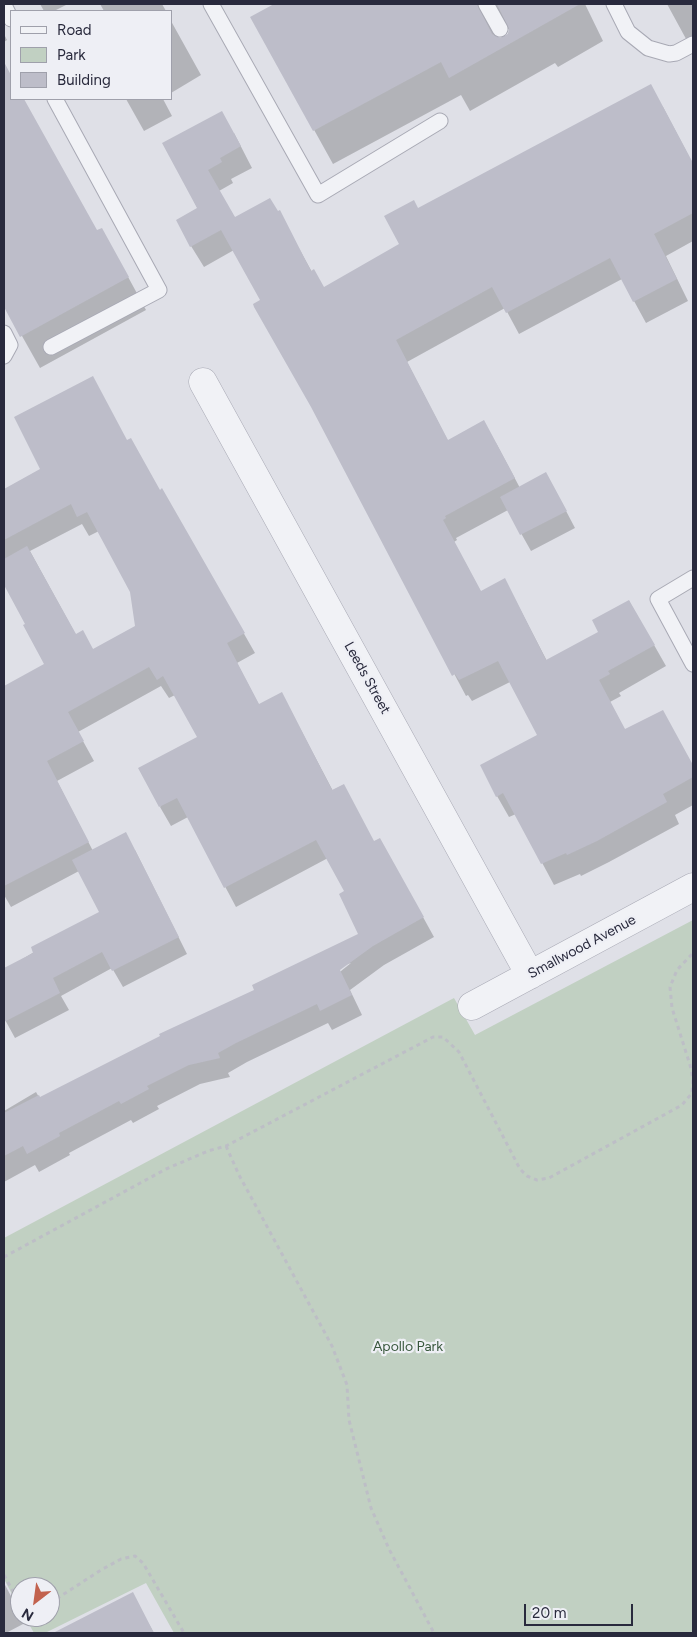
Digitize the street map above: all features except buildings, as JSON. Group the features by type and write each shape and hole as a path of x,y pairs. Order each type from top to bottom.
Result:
{"street":[{"name":"Leeds Street","path":"203,382 530,975"},
{"name":"Smallwood Avenue","path":"472,1006 693,887"}],"lane":[{"path":"211,4 318,196 440,121"},
{"path":"486,4 500,29"},
{"path":"614,4 628,32 648,48 676,54 693,44"},
{"path":"4,5 10,17"},
{"path":"51,346 160,290 56,100"},
{"path":"4,333 10,345 4,356"},
{"path":"693,578 658,599 693,664"}],"path":[{"path":"4,1257 166,1169 208,1151 226,1146 433,1037 443,1037 459,1052 520,1168 527,1176 537,1180 549,1178 682,1106 692,1093 693,1079 672,1008 670,987 677,970 693,953"},
{"path":"226,1146 239,1175 332,1346 347,1385 349,1420 371,1508 389,1549 434,1633"},
{"path":"60,1597 100,1570 121,1559 135,1556 143,1563 184,1633"}],"green space":[{"name":"Apollo Park","path":"693,920 693,1633 174,1633 146,1583 60,1626 60,1577 10,1577 10,1590 4,1579 4,1238 454,998 475,1035"},
{"name":"Apollo Park","path":"31,1627 57,1627 45,1633 34,1633"}]}
